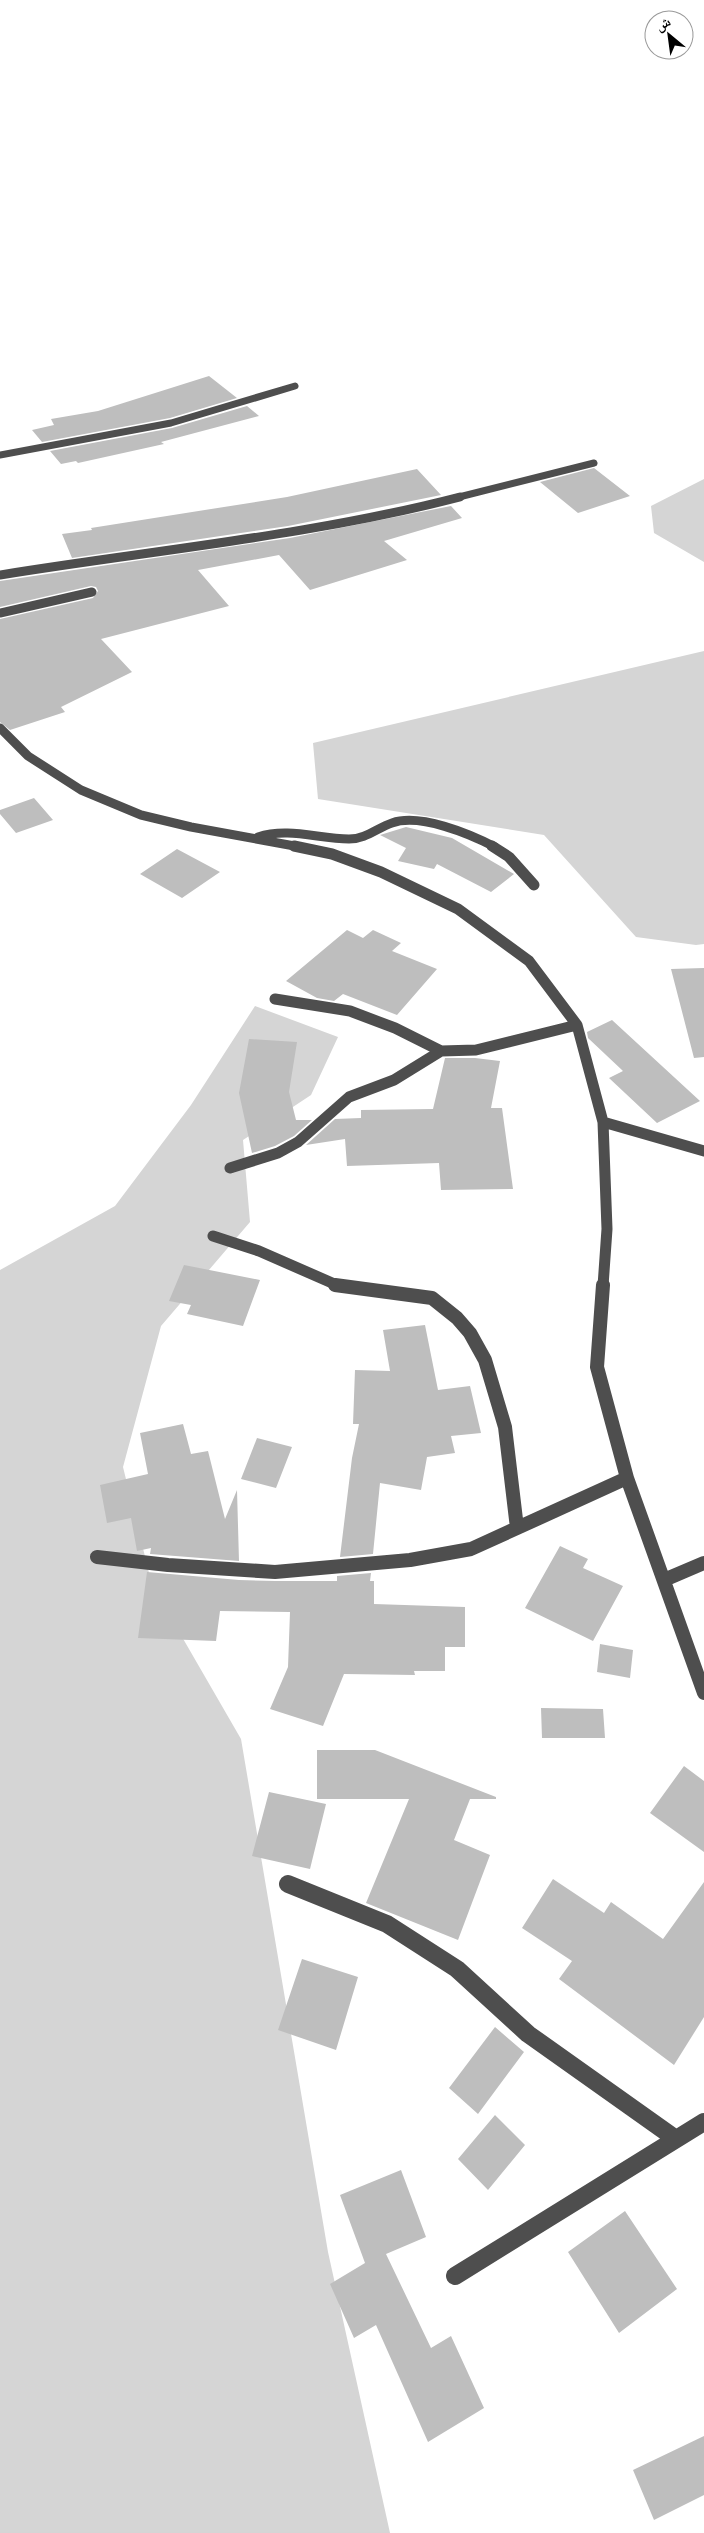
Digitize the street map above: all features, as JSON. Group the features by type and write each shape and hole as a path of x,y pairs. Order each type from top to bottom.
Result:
{"street":[{"path":"0,455 171,423 295,386"},
{"path":"0,575 124,555 195,548 294,532 425,506 594,463"},
{"path":"0,613 92,592"},
{"path":"0,728 28,756 81,790 141,816 332,854 381,872 458,909 530,961 577,1025 603,1122 606,1230 597,1367 628,1478 704,1693"},
{"path":"255,838 265,833 344,839 366,838 383,827 398,821 419,822 475,836 508,856 534,886"},
{"path":"276,999 350,1011 395,1028 441,1051 476,1050 577,1025"},
{"path":"230,1168 278,1153 298,1142 349,1097 394,1080 441,1051"},
{"path":"603,1122 704,1151"},
{"path":"213,1236 259,1251 337,1286 432,1298 458,1318 470,1333 484,1360 505,1427 517,1528"},
{"path":"97,1557 168,1565 275,1572 410,1560 471,1549 628,1478"},
{"path":"664,1580 704,1564"},
{"path":"288,1884 387,1924 458,1969 528,2034 676,2139"},
{"path":"455,2276 704,2122"}],"shaded area":[{"path":"704,479 704,562 654,533 651,506"},
{"path":"704,651 704,944 696,945 636,937 544,835 318,799 313,743"},
{"path":"255,1006 338,1037 311,1095 243,1140 250,1222 161,1326 123,1467 152,1585 241,1739 328,2252 390,2533 0,2533 0,1270 115,1206 191,1105"}],"building":[{"path":"209,376 237,398 170,418 42,442 32,430 54,425 51,419 98,411"},
{"path":"247,406 259,416 161,442 164,444 78,463 76,461 61,464 50,451 172,428"},
{"path":"594,468 630,496 578,513 540,482"},
{"path":"417,469 441,495 288,526 72,558 62,534 287,497"},
{"path":"451,506 462,518 384,541 407,560 310,590 279,555 198,570 229,606 101,639 132,672 61,707 65,712 10,730 0,722 0,619 93,598 98,591 96,587 91,586 0,607 0,581 290,538"},
{"path":"34,798 53,820 16,833 0,814 0,810"},
{"path":"406,827 452,838 514,874 491,892 437,864 434,869 398,861 406,848 380,835"},
{"path":"177,849 220,872 182,898 140,874"},
{"path":"347,930 363,938 373,930 401,943 392,951 437,969 397,1015 343,994 334,1001 317,998 286,981"},
{"path":"704,968 704,1057 694,1058 671,969"},
{"path":"612,1020 700,1101 657,1123 609,1078 623,1071 588,1038 587,1032"},
{"path":"249,1039 297,1042 289,1092 296,1120 312,1120 294,1136 275,1146 252,1153 239,1093"},
{"path":"445,1058 475,1058 500,1061 491,1108 502,1108 513,1189 441,1190 439,1163 347,1166 345,1139 306,1145 335,1119 361,1118 361,1110 433,1109"},
{"path":"184,1265 260,1280 243,1326 187,1314 191,1305 169,1301"},
{"path":"425,1325 438,1390 470,1386 481,1433 451,1436 455,1453 427,1457 421,1490 380,1483 373,1554 340,1557 352,1458 359,1424 353,1424 355,1370 390,1371 383,1330"},
{"path":"183,1424 191,1454 208,1451 225,1519 237,1490 239,1561 150,1554 151,1548 137,1551 131,1518 107,1523 100,1485 148,1474 140,1433"},
{"path":"257,1438 292,1447 276,1488 241,1479"},
{"path":"560,1546 588,1559 583,1568 623,1586 593,1641 525,1608"},
{"path":"147,1572 239,1580 275,1581 337,1581 337,1576 371,1573 370,1581 374,1581 374,1604 465,1607 465,1647 445,1647 445,1671 414,1671 415,1675 344,1674 323,1726 270,1709 288,1667 290,1612 220,1611 216,1641 138,1638"},
{"path":"600,1644 633,1650 630,1678 597,1672"},
{"path":"541,1708 603,1709 605,1738 542,1738"},
{"path":"317,1750 375,1750 496,1797 496,1799 470,1799 454,1840 490,1855 458,1940 366,1903 409,1799 317,1799"},
{"path":"684,1766 704,1781 704,1852 650,1813"},
{"path":"269,1792 326,1804 310,1869 252,1856"},
{"path":"553,1879 604,1913 611,1902 663,1939 704,1882 704,2017 674,2065 559,1979 572,1961 522,1928"},
{"path":"302,1959 358,1977 336,2050 278,2030"},
{"path":"495,2027 524,2052 478,2114 449,2088"},
{"path":"495,2115 525,2145 488,2190 458,2159"},
{"path":"401,2170 426,2237 386,2254 431,2348 451,2336 484,2408 428,2442 376,2325 354,2338 330,2284 365,2263 340,2195"},
{"path":"625,2211 677,2289 619,2333 568,2252"},
{"path":"704,2436 704,2495 654,2520 633,2470"}]}
